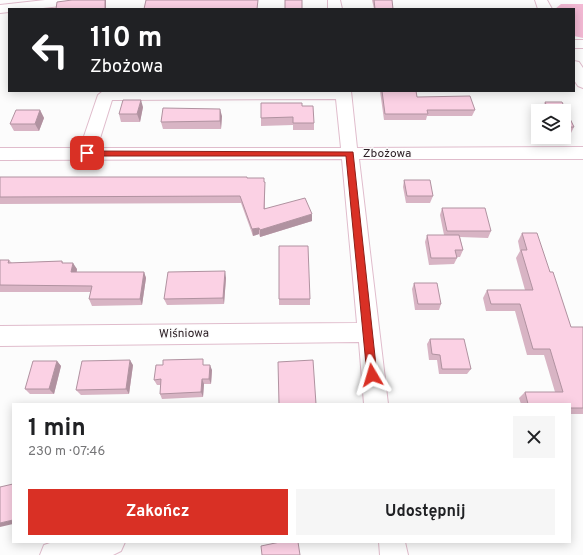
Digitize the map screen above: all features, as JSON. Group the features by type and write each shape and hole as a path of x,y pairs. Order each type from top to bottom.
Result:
{"street":[{"path":"0,9 22,3 79,0"},
{"path":"575,67 583,83"},
{"path":"87,153 106,95 343,92 367,332 376,403"},
{"name":"Zbożowa","path":"0,154 583,153"},
{"name":"Wiśniowa","path":"0,336 367,332"},
{"path":"54,555 108,543"},
{"path":"392,543 394,555"}],"shaded area":[{"path":"561,4 583,4 583,38 575,36 575,8 556,8"}],"building":[{"path":"72,0 105,0 105,8 56,8 57,2"},
{"path":"146,0 258,0 257,8 144,8"},
{"path":"285,0 302,0 302,8 285,8"},
{"path":"374,0 392,0 393,8 375,8"},
{"path":"382,92 416,92 417,97 470,96 475,110 427,110 428,114 385,114"},
{"path":"123,100 141,100 137,114 119,114"},
{"path":"545,102 562,102 563,104 546,104"},
{"path":"261,103 302,103 302,106 313,106 314,123 293,123 293,117 261,118"},
{"path":"163,108 220,109 220,121 161,122"},
{"path":"16,110 40,110 35,124 10,124"},
{"path":"0,177 264,178 264,209 305,198 312,214 260,230 259,228 252,229 240,196 0,197"},
{"path":"404,180 430,180 433,196 407,196"},
{"path":"442,208 485,208 491,231 447,231"},
{"path":"522,233 537,233 550,272 553,272 571,327 583,327 583,408 571,408 571,403 528,403 525,392 563,392 550,349 533,349 520,304 491,304 487,290 533,290 521,250 527,250"},
{"path":"427,235 459,235 463,250 455,250 457,258 431,258"},
{"path":"279,246 308,246 310,299 279,299"},
{"path":"0,260 9,260 8,263 62,261 62,263 73,263 71,272 144,272 140,299 89,299 92,286 0,285"},
{"path":"225,271 223,298 164,299 168,272"},
{"path":"414,283 437,283 441,304 418,304"},
{"path":"430,339 464,339 471,369 442,369 440,355 432,354"},
{"path":"203,359 203,365 210,365 209,379 202,379 201,392 160,394 161,379 154,380 156,365 163,365 163,360"},
{"path":"130,360 126,389 76,390 82,361"},
{"path":"313,360 316,403 279,403 278,362"},
{"path":"33,361 57,361 49,389 25,389"},
{"path":"12,484 12,520 0,523 0,487"},
{"path":"275,543 298,543 300,555 262,555 261,546"}],"route":[{"path":"87,153 350,154 372,375"}]}
